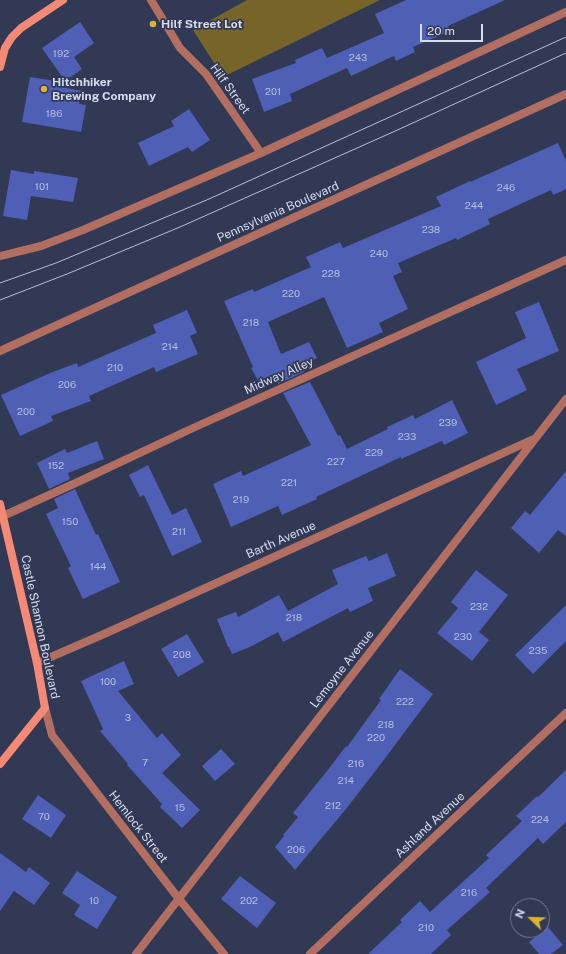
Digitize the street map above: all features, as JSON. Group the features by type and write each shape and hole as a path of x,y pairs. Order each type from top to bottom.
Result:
{"street":[{"path":"0,67 5,48 12,37 21,28 64,0"},
{"name":"Hilf Street","path":"151,0 180,48 206,74 261,153"},
{"path":"0,256 41,246 84,230 261,153 566,12"},
{"name":"Pennsylvania Boulevard","path":"0,351 566,94"},
{"name":"Midway Alley","path":"3,516 193,428 566,260"},
{"name":"Lemoyne Avenue","path":"136,954 566,399"},
{"name":"Barth Avenue","path":"37,663 535,439"},
{"name":"Castle Shannon Boulevard","path":"0,504 37,663 45,708 0,764"},
{"name":"Hemlock Street","path":"45,708 52,734 179,899 224,954"},
{"name":"Ashland Avenue","path":"310,954 566,713"}],"shaded area":[{"path":"247,0 380,0 223,77 193,30"}],"building":[{"path":"406,0 505,0 448,26 450,31 413,47 415,52 396,61 394,56 351,76 347,68 290,94 292,101 264,112 252,79 296,63 295,60 322,48 327,58 384,33 375,14"},
{"path":"80,22 94,43 74,57 82,69 65,81 42,48"},
{"path":"30,77 62,82 56,86 82,91 79,104 86,105 81,132 22,122"},
{"path":"189,109 210,140 192,152 188,147 149,166 138,143 174,126 171,121"},
{"path":"558,143 566,161 566,189 553,195 551,190 488,219 490,224 457,240 456,238 398,263 402,272 393,276 408,309 379,323 383,332 347,348 324,297 268,322 281,354 309,342 317,358 301,366 304,372 278,384 275,378 261,386 251,368 253,367 224,301 253,289 254,292 311,267 306,257 340,242 343,248 441,206 436,197"},
{"path":"11,170 34,174 34,171 78,178 73,202 31,196 27,220 3,216"},
{"path":"539,302 559,351 517,369 527,390 496,405 476,362 526,338 515,312"},
{"path":"187,310 197,333 190,336 198,354 156,372 154,367 89,396 91,401 51,416 53,421 20,436 1,395 50,373 77,363 78,367 156,333 153,325"},
{"path":"310,382 338,436 340,435 347,449 388,429 387,427 413,415 415,419 452,400 468,433 444,445 442,441 401,459 401,457 316,497 317,499 282,515 278,506 231,527 213,484 241,471 243,476 311,445 283,393"},
{"path":"97,441 104,459 68,473 70,479 49,489 37,463 65,449 67,453"},
{"path":"148,465 172,515 186,508 202,542 172,556 144,495 140,497 129,475"},
{"path":"566,471 566,536 558,530 539,553 511,528 525,511 530,515"},
{"path":"75,489 120,582 83,599 68,568 71,566 46,514 58,508 54,499"},
{"path":"387,553 396,576 368,588 373,601 350,612 348,608 283,642 278,632 250,647 232,654 217,619 236,612 238,617 279,595 288,611 338,584 332,570 366,556 369,561"},
{"path":"476,570 508,595 479,632 489,640 472,661 437,633 458,608 451,602"},
{"path":"566,605 566,641 533,674 515,655"},
{"path":"187,634 204,662 178,677 161,649"},
{"path":"124,661 134,684 118,691 157,738 162,733 181,755 162,773 200,810 182,828 160,807 162,804 127,765 128,764 100,731 103,729 81,681"},
{"path":"400,669 433,694 346,809 295,870 275,847 298,817 293,813 346,746 347,747 381,700 379,699"},
{"path":"221,749 235,764 215,781 202,766"},
{"path":"566,770 566,822 543,844 538,838 486,888 490,892 447,930 451,935 431,954 368,954 402,922 400,920 420,901 430,912 489,858 486,855 522,821 516,816"},
{"path":"38,795 66,815 51,838 22,819"},
{"path":"0,853 26,872 29,867 50,883 34,905 14,891 0,911"},
{"path":"77,871 117,897 97,929 74,915 80,905 62,893"},
{"path":"240,876 276,903 257,928 221,899"},
{"path":"550,929 563,945 551,954 539,954 529,942 534,938 550,938"}],"tram line":[{"path":"0,283 56,263 209,199 566,37"},
{"path":"0,300 180,227 566,53"}],"place":[{"name":"Hilf Street Lot","path":"153,24"},
{"name":"Hitchhiker Brewing Company","path":"44,89"}]}
